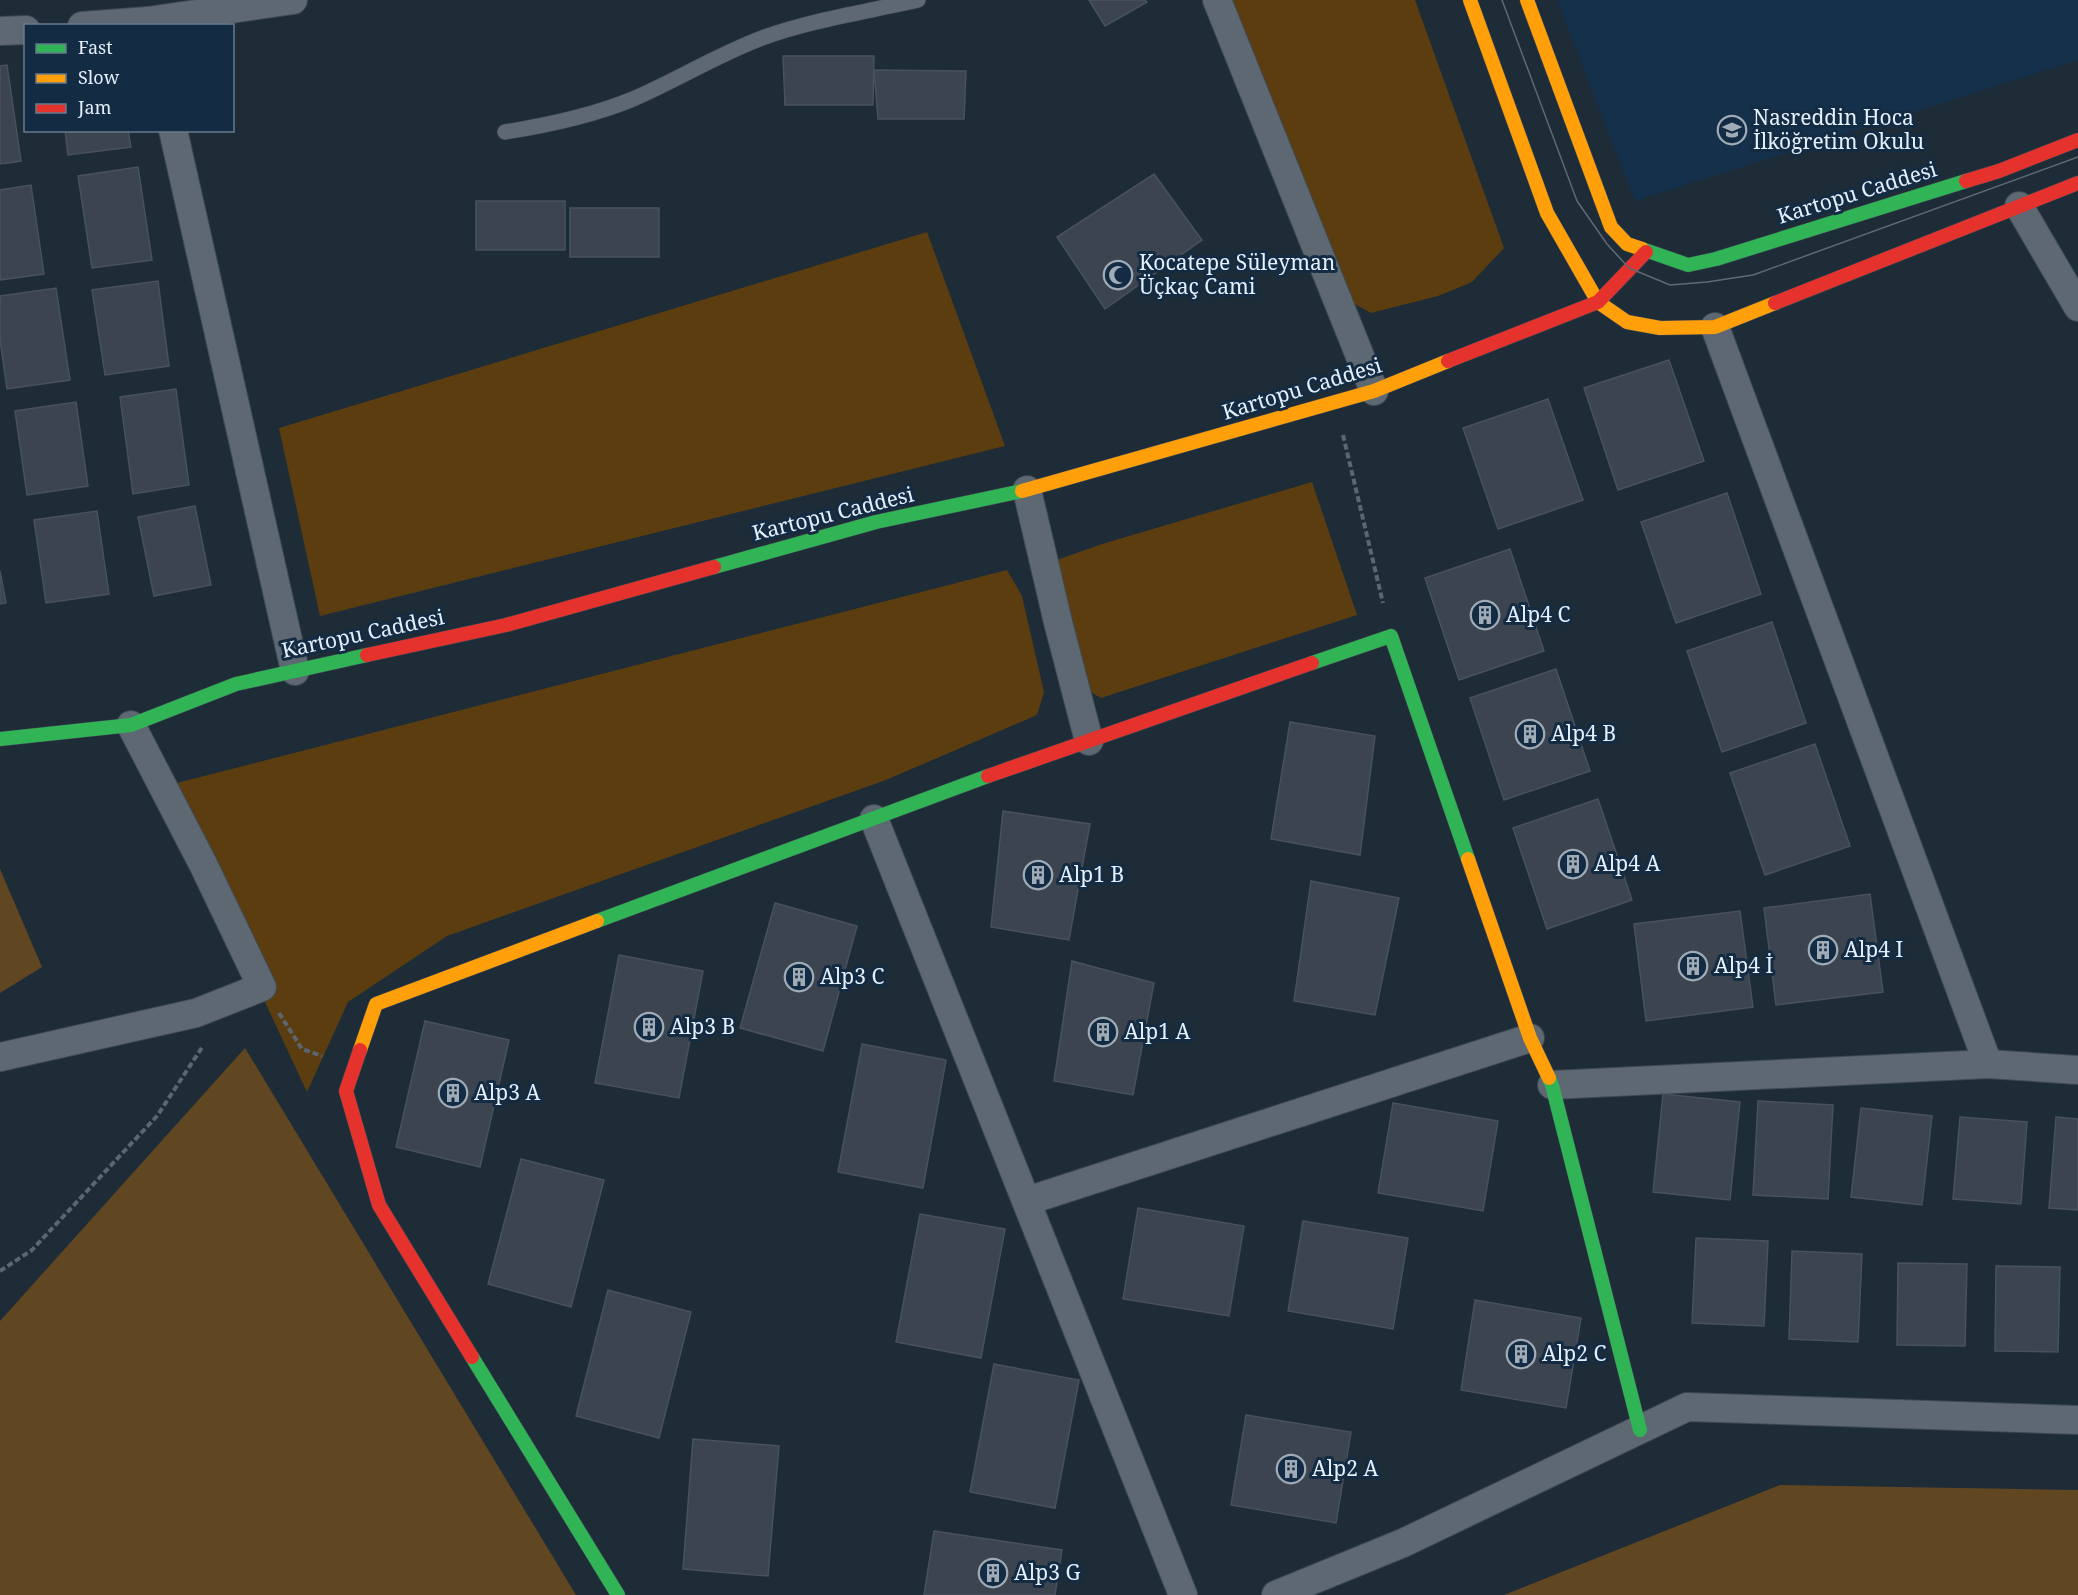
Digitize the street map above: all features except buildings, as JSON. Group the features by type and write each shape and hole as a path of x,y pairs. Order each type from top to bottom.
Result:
{"street":[{"path":"94,24 147,15 293,0"},
{"path":"1217,0 1374,391"},
{"path":"1470,0 1547,213 1598,302 1627,322 1660,328 1715,327 2078,183"},
{"name":"Kartopu Caddesi","path":"1527,0 1611,227 1628,244 1688,265 1716,259 2000,171 2078,140"},
{"path":"0,32 24,30"},
{"path":"173,132 295,671"},
{"path":"2019,206 2078,307"},
{"name":"Kartopu Caddesi","path":"0,739 131,725 236,684 506,625 876,522 1027,490 1335,403 1374,391 1598,302 1647,252"},
{"path":"1715,327 1988,1064"},
{"path":"1027,490 1089,741"},
{"path":"618,1595 378,1205 346,1091 375,1004 944,791 1391,636 1530,1038 1552,1085 1640,1430"},
{"path":"0,1057 196,1013 262,987 203,864 131,725"},
{"path":"874,819 1183,1595"},
{"path":"1027,1201 1530,1038"},
{"path":"1552,1085 1988,1064 2078,1070"},
{"path":"1276,1595 1403,1543 1687,1407 2078,1420"}],"lane":[{"path":"505,132 551,125 633,99 732,50 765,37 798,27 918,0"}],"path":[{"path":"1335,403 1391,636"},
{"path":"262,987 302,1049 329,1058"},
{"path":"0,1271 32,1250 157,1116 208,1040 223,1003"}],"shaded area":[{"path":"1229,0 1415,0 1504,248 1472,282 1438,296 1371,313 1351,302"},
{"name":"Nasreddin Hoca İlköğretim Okulu","path":"1557,0 2078,0 2078,60 1635,201"},
{"path":"927,232 1005,446 320,616 279,428"},
{"path":"1312,482 1357,615 1101,698 1087,690 1057,560 1102,544"},
{"path":"1007,570 1022,596 1044,692 1037,715 886,780 447,936 348,1002 307,1092 265,1002 270,977 169,785"},
{"path":"0,869 42,967 0,993"},
{"path":"245,1048 576,1595 0,1595 0,1321"},
{"path":"1780,1485 2078,1490 2078,1595 1504,1595"}],"tram line":[{"path":"1502,0 1577,201 1607,244 1629,268 1670,285 1753,275 2078,157"}],"traffic: fast":[{"path":"1642,249 1688,265 1716,259 1966,181"},
{"path":"714,567 876,522 1022,491"},
{"path":"1312,663 1391,636 1468,859"},
{"path":"0,739 131,725 236,684 367,655"},
{"path":"597,921 988,776"},
{"path":"1549,1078 1640,1430"},
{"path":"472,1357 618,1595"}],"traffic: slow":[{"path":"1470,0 1547,213 1598,302 1627,322 1660,328 1715,327 1775,303"},
{"path":"1527,0 1611,227 1627,244 1642,249"},
{"path":"1022,491 1374,391 1448,361"},
{"path":"1468,859 1530,1038 1549,1078"},
{"path":"360,1050 376,1004 597,921"}],"traffic: jam":[{"path":"1966,181 1999,171 2078,140"},
{"path":"1775,303 2078,183"},
{"path":"1448,361 1598,302 1646,252"},
{"path":"367,655 506,625 714,567"},
{"path":"988,776 1312,663"},
{"path":"360,1050 346,1091 379,1205 472,1357"}],"place":[{"name":"Nasreddin Hoca İlköğretim Okulu","path":"1732,130"},
{"name":"Kocatepe Süleyman Üçkaç Cami","path":"1118,275"},
{"name":"Alp4 C","path":"1485,615"},
{"name":"Alp4 B","path":"1530,734"},
{"name":"Alp4 A","path":"1573,864"},
{"name":"Alp1 B","path":"1038,875"},
{"name":"Alp4 I","path":"1823,950"},
{"name":"Alp4 İ","path":"1693,966"},
{"name":"Alp3 C","path":"799,977"},
{"name":"Alp3 B","path":"649,1027"},
{"name":"Alp1 A","path":"1103,1032"},
{"name":"Alp3 A","path":"453,1093"},
{"name":"Alp2 C","path":"1521,1354"},
{"name":"Alp2 A","path":"1291,1469"},
{"name":"Alp3 G","path":"993,1573"}]}
